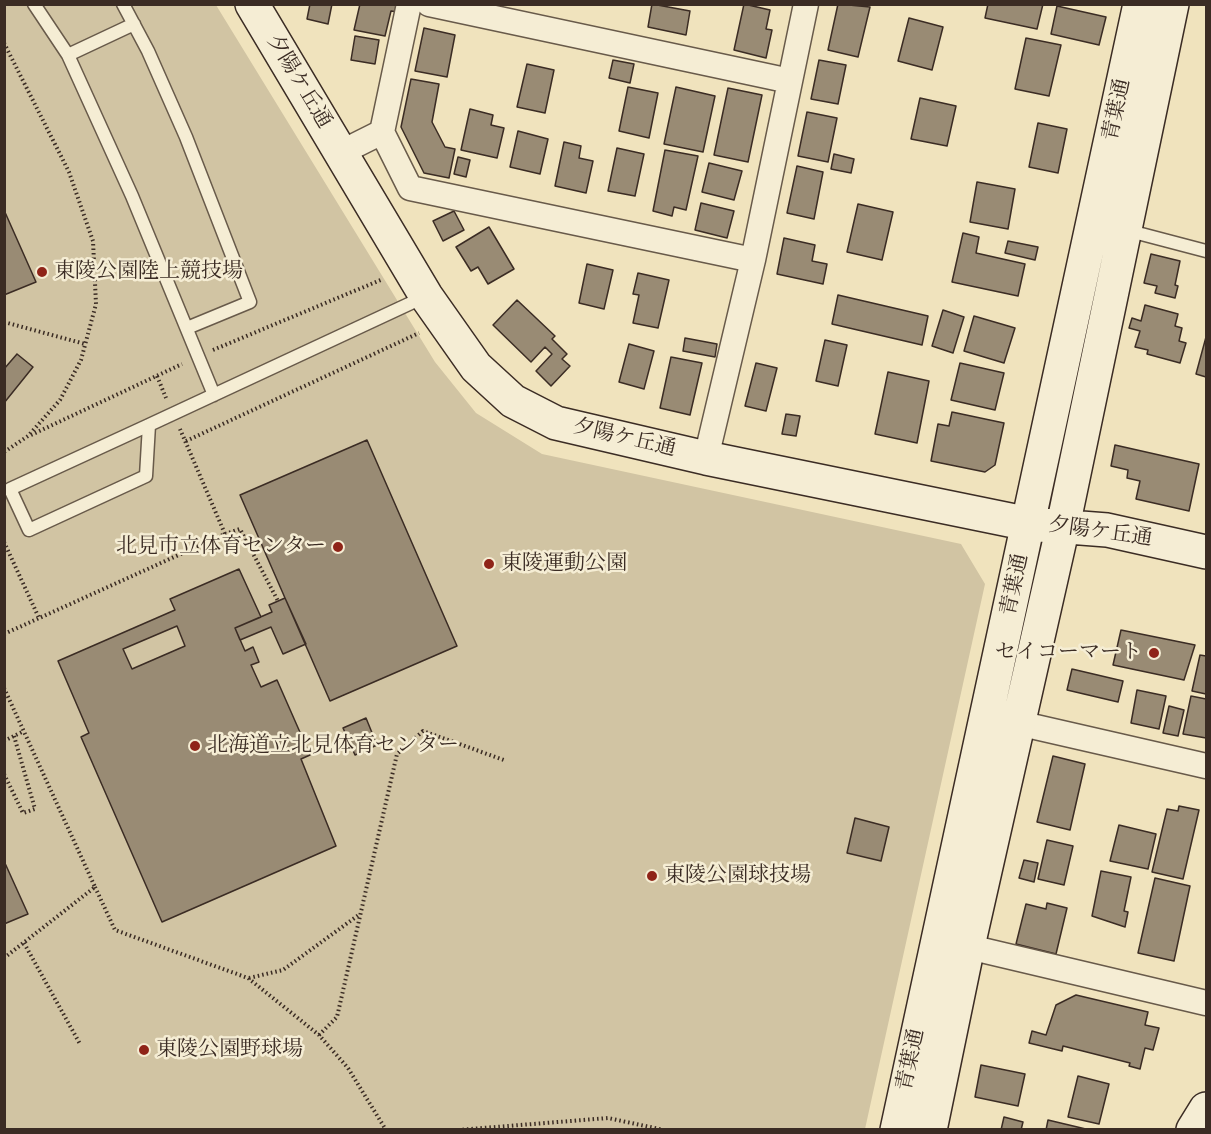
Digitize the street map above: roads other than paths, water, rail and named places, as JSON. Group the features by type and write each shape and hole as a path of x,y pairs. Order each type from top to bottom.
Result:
{"street":[{"name":"夕陽ケ丘通","path":"252,4 426,296 476,367 513,401 556,423 706,458 1029,524 1107,530 1206,552"},
{"path":"409,4 382,132 410,188 753,261"},
{"path":"429,4 790,81"},
{"path":"706,458 753,261 806,4"},
{"name":"青葉通","path":"897,1130 1018,723 1063,526 1140,4"},
{"name":"青葉通","path":"930,1130 953,943 1029,524 1109,226 1172,4"},
{"path":"340,153 382,132"},
{"path":"1018,723 1206,766"},
{"path":"953,943 1206,1004"},
{"path":"1192,1130 1206,1109"}],"lane":[{"path":"34,4 68,55 214,395"},
{"path":"123,4 186,137 250,302 187,328"},
{"path":"68,55 134,24"},
{"path":"1109,226 1206,251"},
{"path":"149,425 146,476 29,530 10,489 426,296"}],"place":[{"name":"東陵公園陸上競技場","path":"42,272"},
{"name":"北見市立体育センター","path":"338,547"},
{"name":"東陵運動公園","path":"489,564"},
{"name":"セイコーマート","path":"1154,653"},
{"name":"北海道立北見体育センター","path":"195,746"},
{"name":"東陵公園球技場","path":"652,876"},
{"name":"東陵公園野球場","path":"144,1050"}]}
